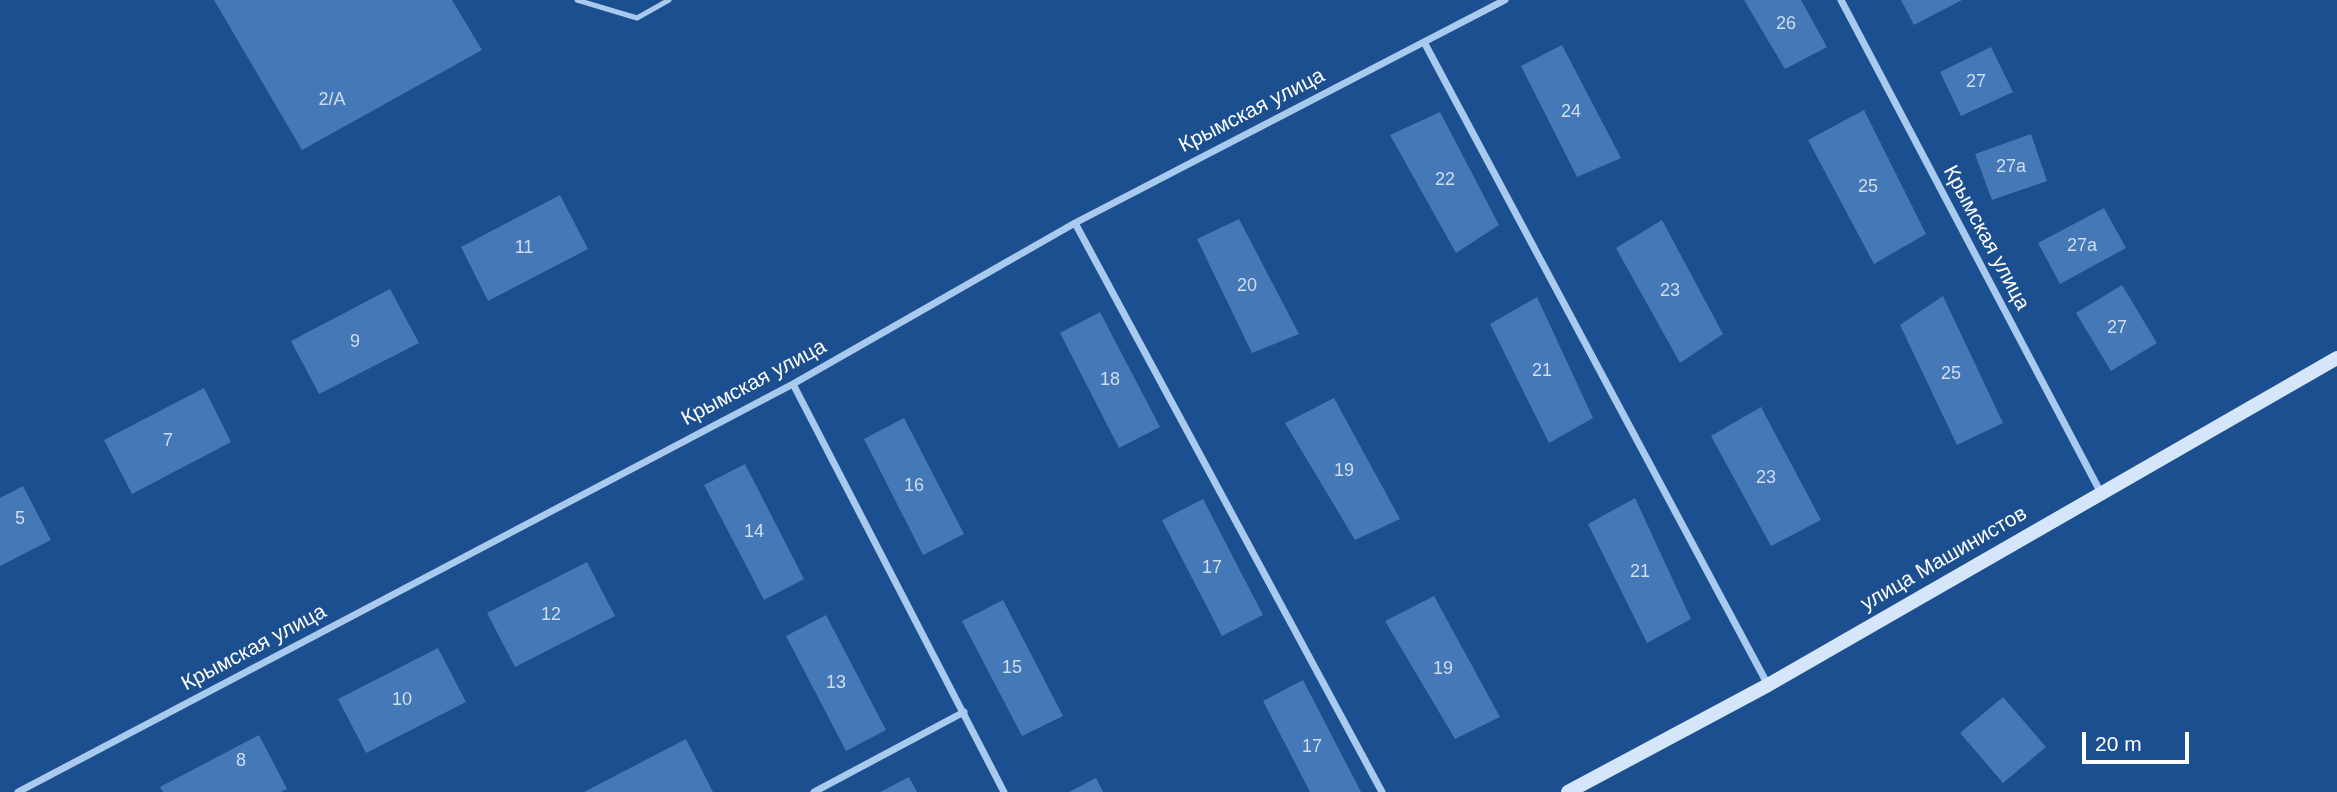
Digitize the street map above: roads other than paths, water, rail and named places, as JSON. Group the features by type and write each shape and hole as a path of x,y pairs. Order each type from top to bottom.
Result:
{"street":[{"name":"Крымская улица","path":"18,792 793,384 1075,223 1504,0"},
{"name":"Крымская улица","path":"1841,0 2101,493"},
{"path":"1424,42 1768,685"},
{"path":"1075,223 1382,792"},
{"name":"улица Машинистов","path":"1568,792 1768,685 2337,358"},
{"path":"793,384 1004,792"},
{"path":"814,792 964,712"}],"lane":[{"path":"577,0 637,18 670,0"}]}
